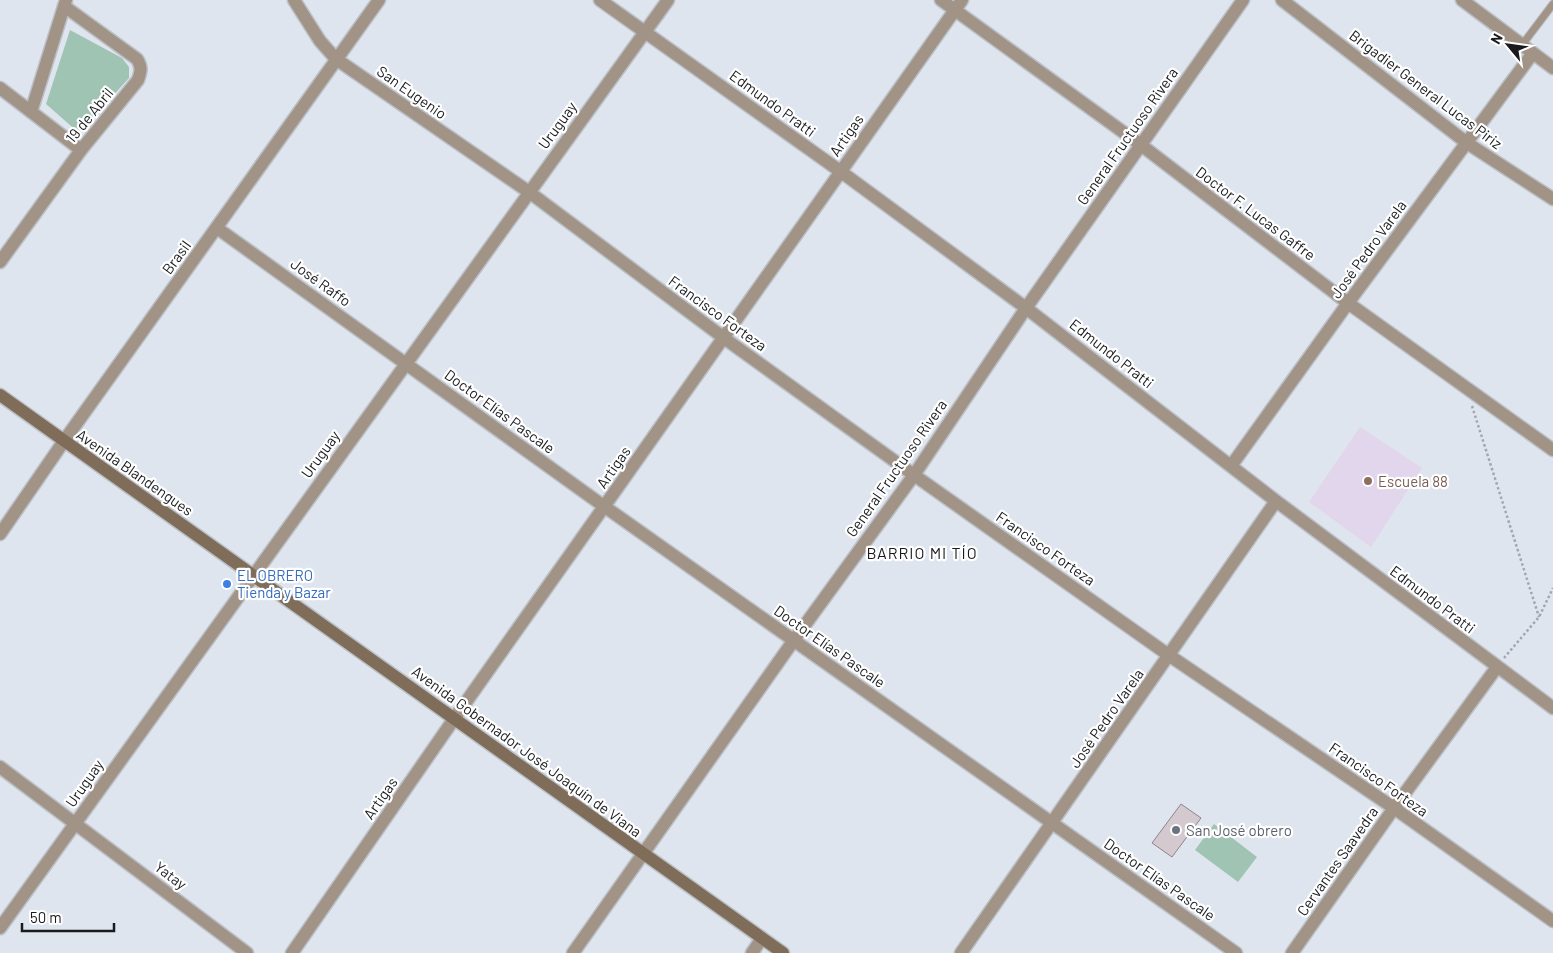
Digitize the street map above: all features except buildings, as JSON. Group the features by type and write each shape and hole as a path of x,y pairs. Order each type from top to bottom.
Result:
{"street":[{"name":"San Eugenio","path":"294,0 320,41 336,59 529,192"},
{"name":"Brasil","path":"0,534 64,441 380,0"},
{"name":"Edmundo Pratti","path":"600,0 840,171 1026,308 1276,501 1553,708"},
{"name":"Uruguay","path":"0,928 252,575 668,0"},
{"name":"Doctor F. Lucas Gaffre","path":"941,0 1140,146 1348,303 1553,450"},
{"name":"Artigas","path":"292,953 962,0"},
{"name":"General Fructuoso Rivera","path":"573,953 642,853 914,474 1026,308 1242,0"},
{"name":"Brigadier General Lucas Piriz","path":"1282,0 1467,143 1553,199"},
{"path":"1462,0 1553,68"},
{"name":"19 de Abril","path":"0,262 81,150 138,80 141,65 137,59 65,3 31,112"},
{"name":"José Pedro Varela","path":"1231,466 1348,303 1533,53"},
{"path":"0,88 81,150"},
{"name":"Francisco Forteza","path":"529,192 724,338 914,474 1170,656 1394,808 1553,921"},
{"name":"José Raffo","path":"217,228 405,364"},
{"name":"Doctor Elías Pascale","path":"405,364 1236,953"},
{"name":"Avenida Blandengues","path":"0,395 252,575"},
{"name":"José Pedro Varela","path":"961,953 1170,656 1276,501"},
{"name":"Avenida Gobernador José Joaquín de Viana","path":"252,575 783,953"},
{"name":"Cervantes Saavedra","path":"1292,953 1394,808 1497,667"},
{"name":"Yatay","path":"0,767 247,953"},
{"path":"752,953 762,938"}],"lane":[{"path":"1522,45 1553,4"}],"path":[{"path":"1466,389 1539,617"},
{"path":"1497,667 1539,617 1553,588"}],"shaded area":[{"name":"Escuela 88","path":"1360,427 1422,468 1371,547 1309,502"}],"green space":[{"path":"70,30 122,58 129,67 129,78 79,133 46,104"},
{"path":"1214,824 1257,857 1238,882 1195,850"}],"place":[{"name":"Escuela 88","path":"1368,481"},
{"name":"EL OBRERO Tienda y Bazar","path":"227,584"},
{"name":"San José obrero","path":"1176,830"}],"district":[{"name":"BARRIO MI TÍO","path":"922,552"}]}
